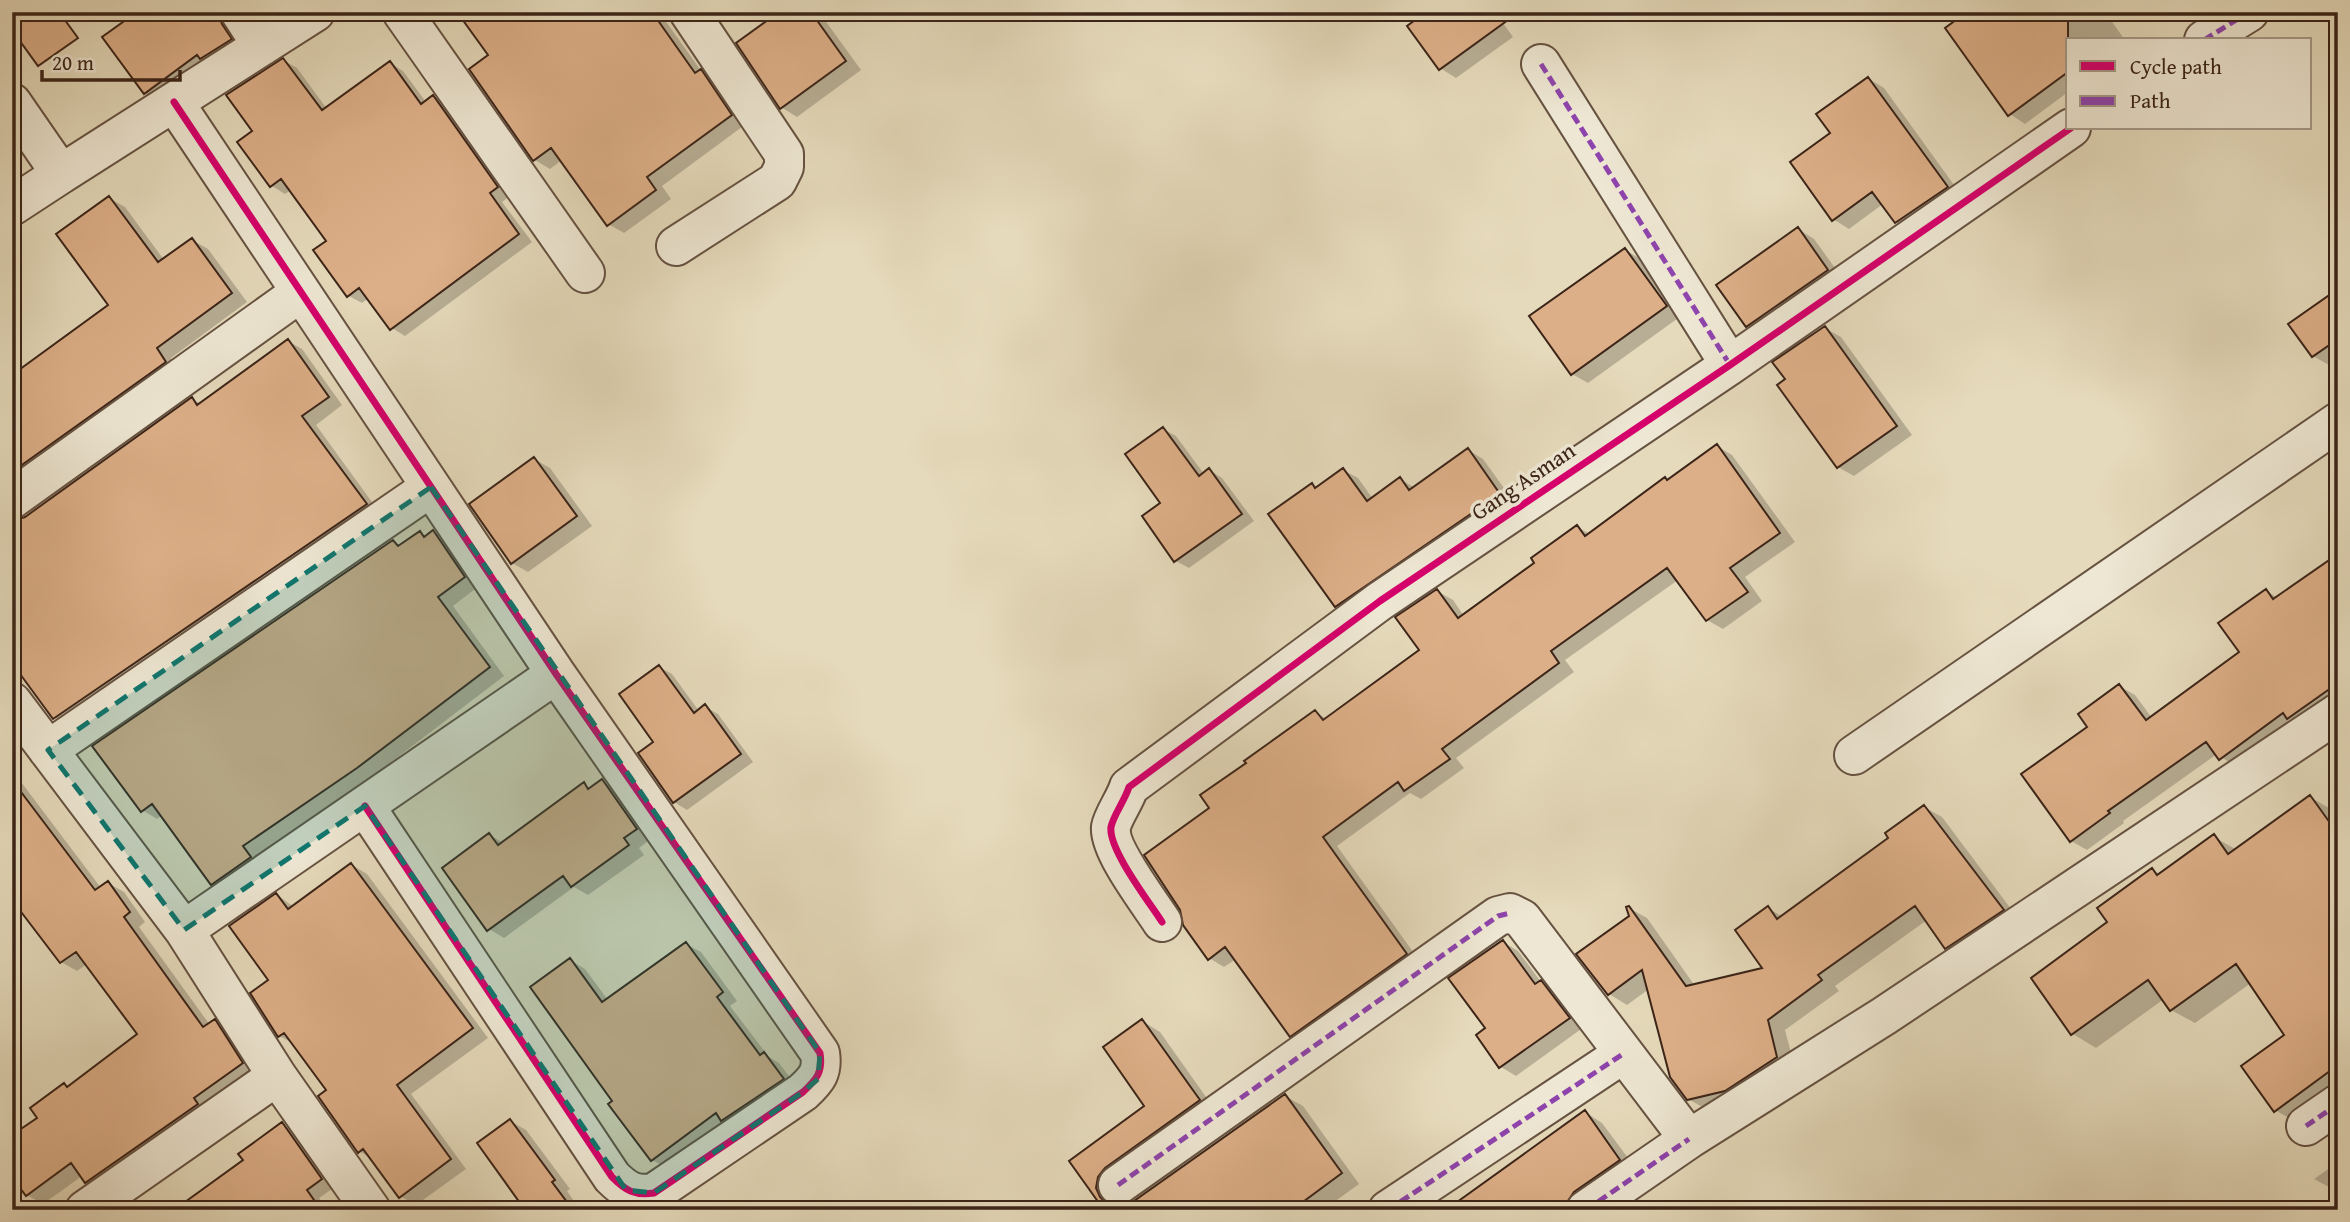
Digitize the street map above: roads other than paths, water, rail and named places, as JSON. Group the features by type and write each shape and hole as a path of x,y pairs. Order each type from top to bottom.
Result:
{"street":[{"path":"240,12 262,46"},
{"path":"12,206 315,12"},
{"path":"402,12 585,273"},
{"path":"676,246 777,181 783,167 784,154 689,12"},
{"path":"2207,38 2249,12"},
{"path":"1541,64 1730,365"},
{"path":"174,102 556,674 820,1053 822,1066 818,1079 803,1092 654,1193 639,1195 626,1190 612,1177 365,806"},
{"path":"12,103 61,174"},
{"name":"Gang Asman","path":"1162,922 1120,858 1111,831 1111,825 1126,799 1129,787 1380,601 1730,365 2068,130"},
{"path":"12,499 301,292"},
{"path":"1854,755 2338,422"},
{"path":"48,750 431,486"},
{"path":"184,930 556,674"},
{"path":"12,702 184,930 277,1076 370,1210"},
{"path":"1586,1210 1689,1139 1884,1016 2338,713"},
{"path":"1118,1185 1497,916 1510,913 1522,919 1689,1139"},
{"path":"1388,1210 1623,1054"},
{"path":"85,1210 277,1076"},
{"path":"2306,1126 2338,1104"}]}
